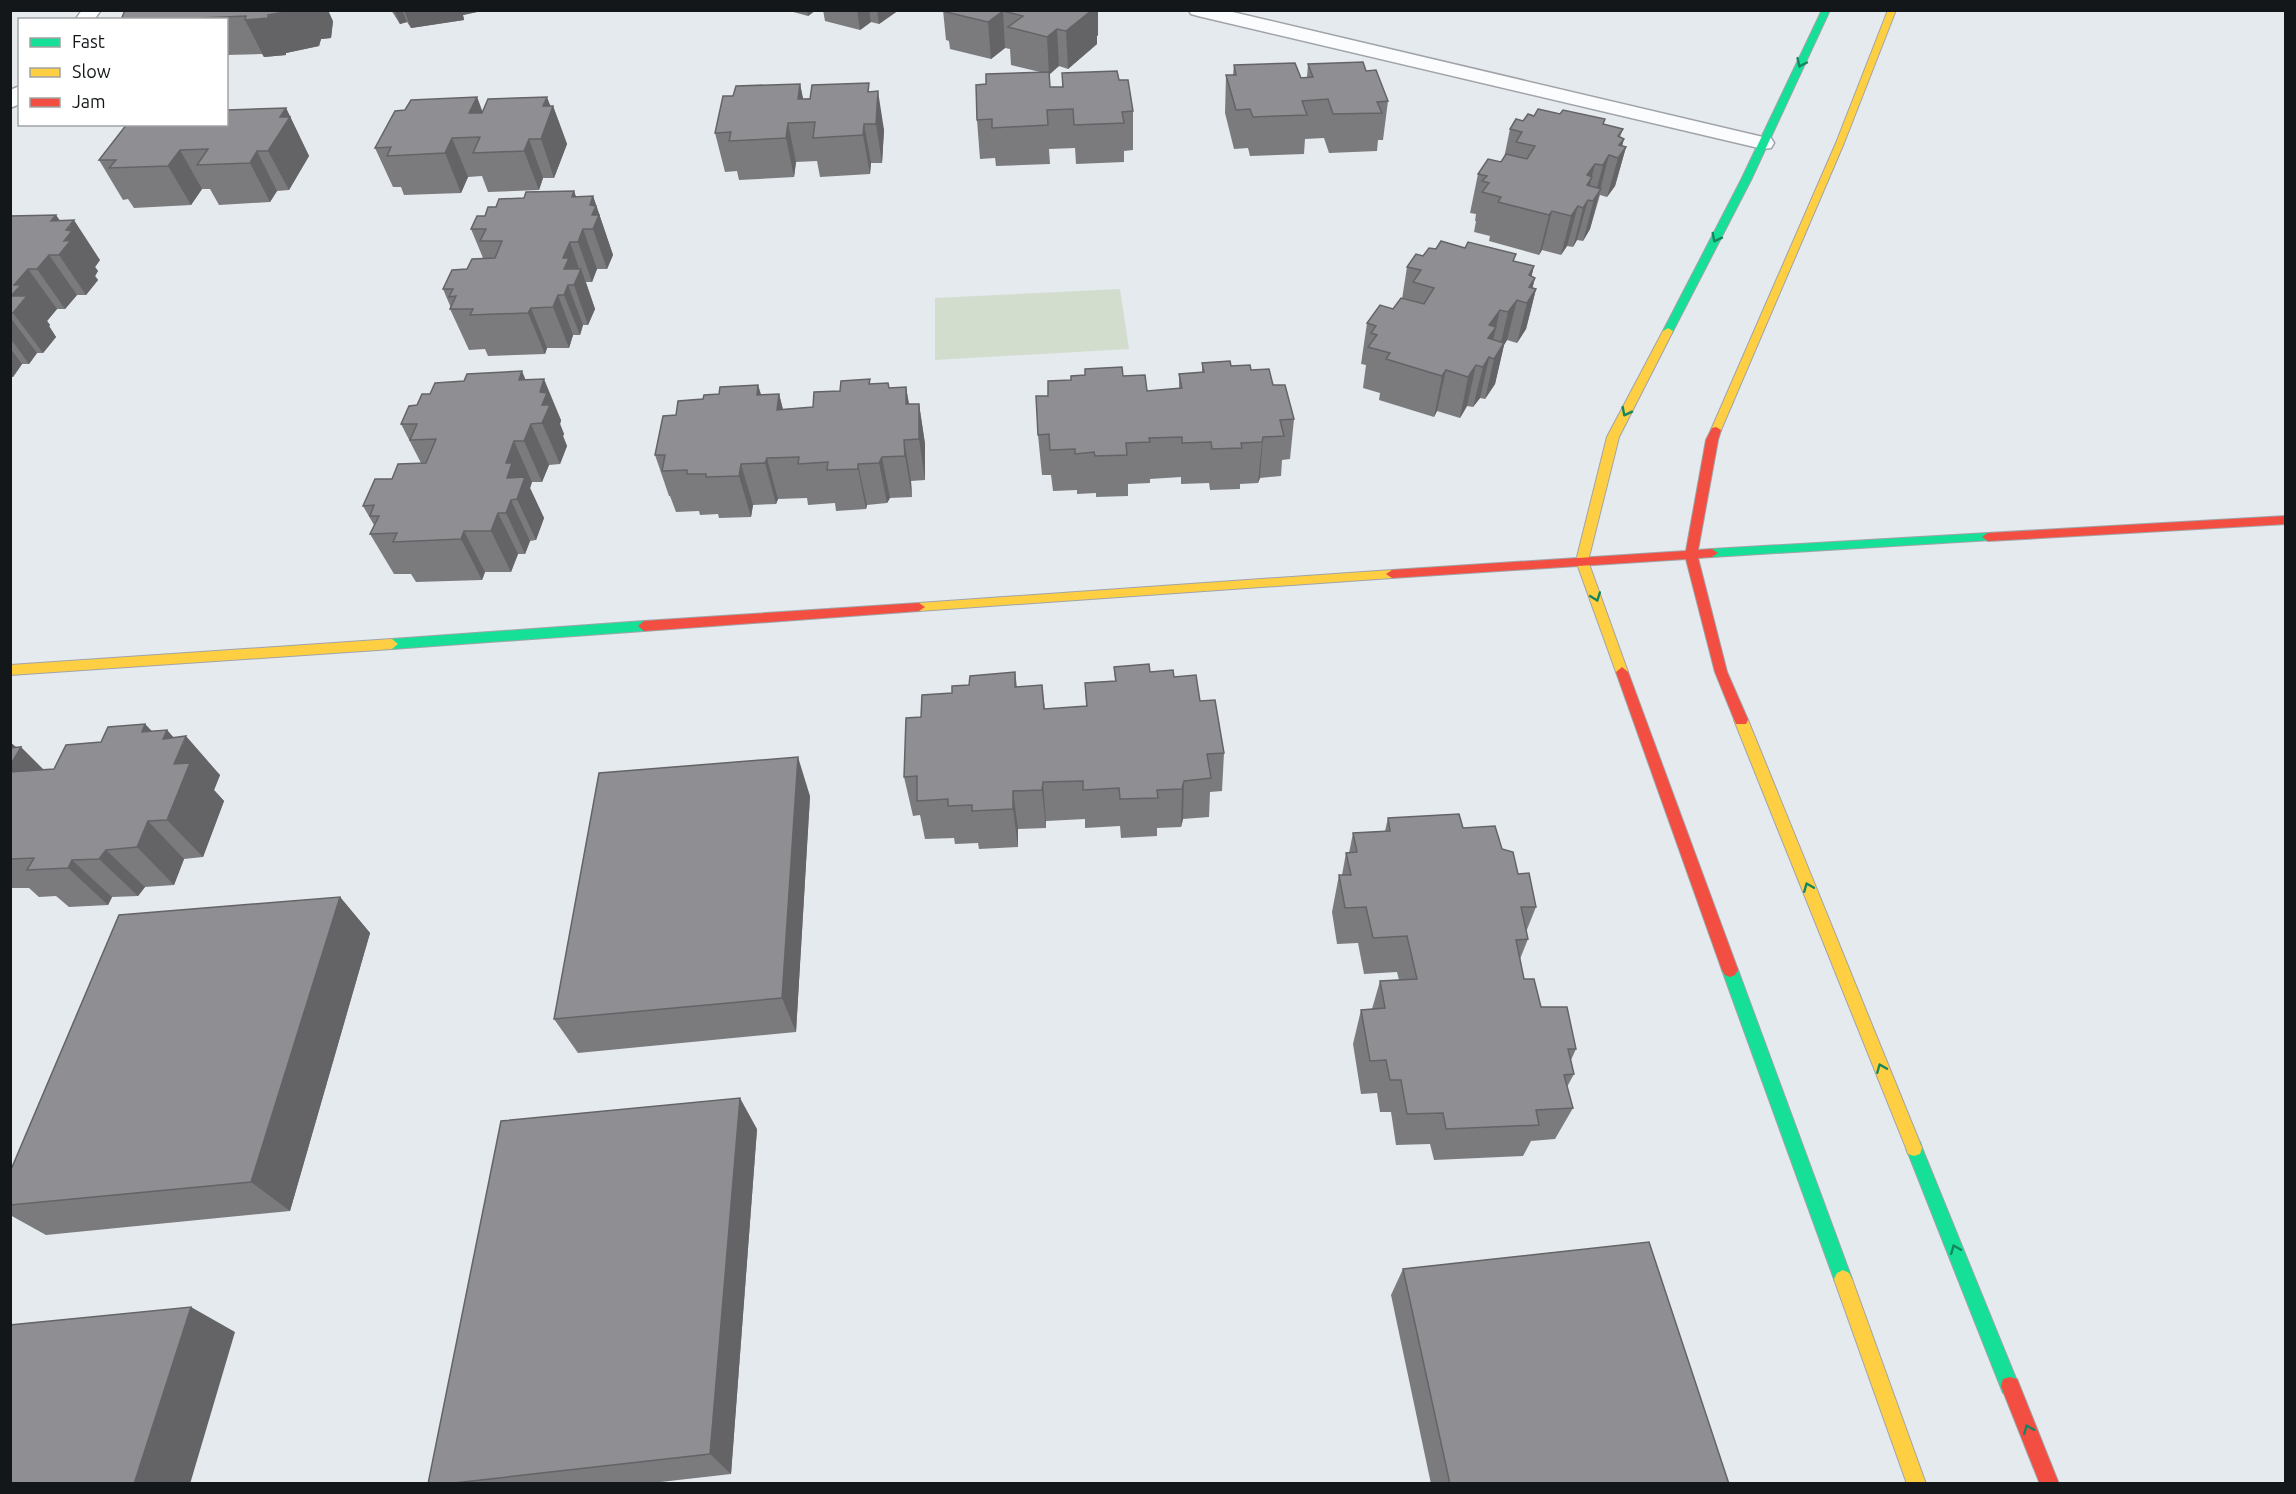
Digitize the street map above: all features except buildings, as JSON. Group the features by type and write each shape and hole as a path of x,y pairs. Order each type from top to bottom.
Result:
{"main road":[{"path":"1826,10 1763,143 1613,437 1582,561 1917,1484"},
{"path":"1892,10 1840,143 1712,440 1691,555 1721,672 2050,1484"},
{"path":"10,670 1582,561 2286,520"}],"street":[{"path":"1198,10 1763,143"}],"green space":[{"path":"1120,289 1129,349 935,360 935,298"}],"traffic: fast":[{"path":"1668,331 1746,180 1826,10"},
{"path":"1712,553 1988,537"},
{"path":"392,644 644,626"},
{"path":"1730,970 1843,1279"},
{"path":"1914,1148 2010,1386"}],"traffic: slow":[{"path":"1716,430 1840,143 1892,10"},
{"path":"1622,672 1582,561 1613,437 1668,331"},
{"path":"919,607 1392,574"},
{"path":"10,670 392,644"},
{"path":"1741,720 1914,1148"},
{"path":"1843,1279 1917,1484"}],"traffic: jam":[{"path":"1716,430 1712,440 1691,554 1721,672 1741,720"},
{"path":"1988,537 2286,520"},
{"path":"1392,574 1712,553"},
{"path":"644,626 919,607"},
{"path":"1622,672 1730,970"},
{"path":"2010,1386 2050,1484"}]}
